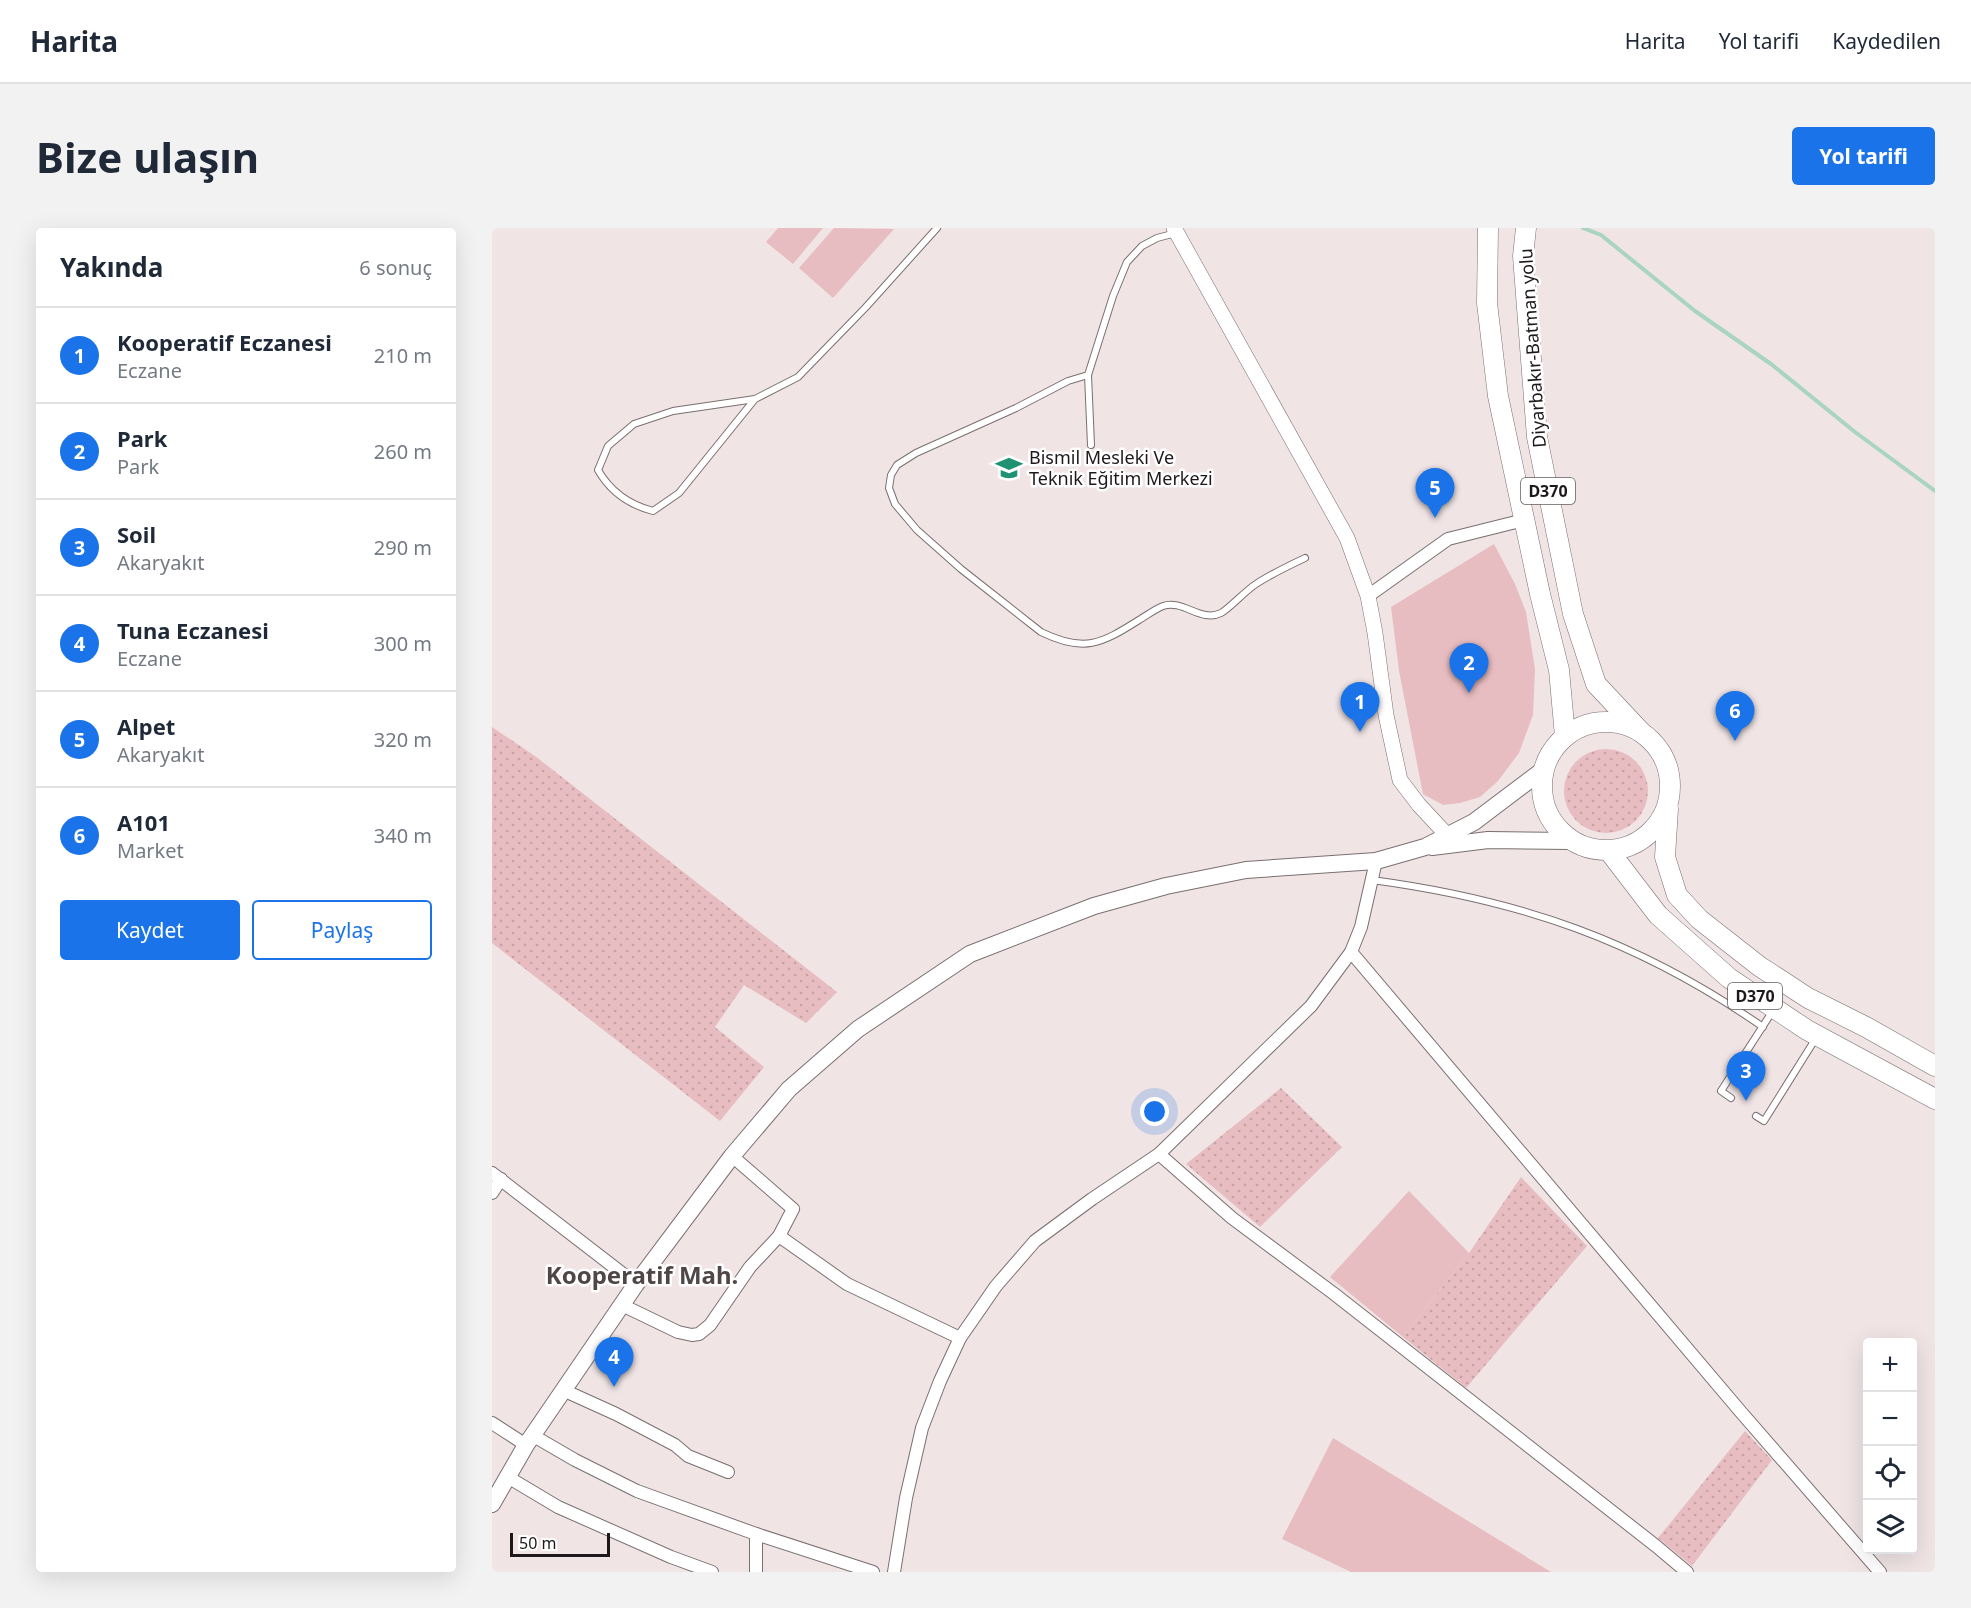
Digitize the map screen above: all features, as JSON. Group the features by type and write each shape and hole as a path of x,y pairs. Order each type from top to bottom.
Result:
{"highway":[{"name":"Diyarbakır-Batman yolu","path":"1488,228 1487,303 1498,396 1540,594 1559,670 1565,736"},
{"name":"Diyarbakır-Batman yolu","path":"1526,228 1523,256 1537,437 1573,614 1596,684 1641,731"},
{"path":"1602,721 1622,723 1641,731 1656,745 1666,762 1670,782 1668,802 1660,821 1647,836 1629,846 1610,851 1589,849 1571,841 1556,827 1545,810 1541,790 1543,770 1551,751 1565,736 1582,726 1602,721"},
{"name":"D370","path":"1668,802 1665,857 1677,895 1699,919 1759,966 1808,998 1866,1027 1935,1066"},
{"name":"D370","path":"1610,851 1658,915 1729,978 1818,1036 1935,1099"}],"main road":[{"path":"1425,848 1474,822 1543,770"},
{"path":"492,1504 506,1476 529,1440 636,1284 732,1156 789,1089 858,1029 970,954 1094,906 1166,886 1246,870 1376,861 1425,848 1488,840 1571,841"}],"street":[{"path":"1175,230 1347,538 1368,596 1376,633 1386,715 1400,780 1447,835 1488,840"},
{"path":"1368,596 1448,539 1524,520"},
{"path":"894,1572 906,1498 922,1428 960,1338 996,1286 1035,1241 1159,1154 1311,1006 1352,952 1361,927 1376,861"},
{"path":"1352,952 1732,1401 1880,1572"},
{"path":"1159,1154 1232,1218 1333,1293 1687,1572"},
{"path":"622,1305 678,1332 699,1334 710,1325 750,1266 778,1236 793,1209 732,1156"},
{"path":"492,1193 496,1176 636,1284"},
{"path":"778,1236 847,1284 960,1338"},
{"path":"563,1390 616,1414 675,1445 688,1456 728,1472"},
{"path":"492,1423 637,1491 756,1534 873,1572"},
{"path":"506,1476 558,1506 671,1557 712,1572"},
{"path":"756,1534 756,1572"}],"lane":[{"path":"755,399 678,493 653,511 636,507 606,484 598,470 608,446 634,424 673,411 755,399 798,377 866,307 937,228"},
{"path":"1091,445 1088,375 1113,296 1127,262 1142,246 1175,230"},
{"path":"1088,375 1068,381 1016,408 916,453 897,465 891,475 889,488 895,504 917,530 1023,618 1041,632 1075,644 1092,644 1115,636 1162,606 1176,604 1203,615 1213,616 1222,613 1256,583 1305,558"},
{"path":"1372,880 1411,885 1484,900 1583,930 1680,974 1762,1027"},
{"path":"1731,1098 1721,1091 1774,1009"},
{"path":"1756,1116 1764,1121 1818,1036"}],"shaded area":[{"path":"778,228 823,228 793,264 766,242"},
{"path":"834,228 894,229 833,298 799,268"},
{"path":"1494,544 1515,584 1526,612 1535,669 1533,715 1519,753 1498,781 1480,797 1443,805 1423,794 1399,671 1391,607"},
{"path":"492,727 535,756 837,992 806,1023 744,985 715,1027 764,1067 720,1121 492,943"},
{"path":"1598,749 1614,749 1630,756 1641,767 1648,783 1645,807 1636,821 1614,833 1598,833 1582,826 1571,815 1564,799 1564,783 1571,767 1582,756"},
{"path":"1281,1088 1342,1147 1260,1227 1186,1164"},
{"path":"1521,1177 1587,1246 1466,1388 1403,1337 1469,1253"},
{"path":"1409,1191 1469,1253 1403,1337 1330,1277"},
{"path":"1745,1431 1772,1460 1692,1566 1658,1538"},
{"path":"1333,1438 1551,1572 1351,1572 1282,1539"}],"waterway":[{"path":"1583,228 1601,235 1695,311 1771,364 1855,432 1935,491"}],"place":[{"name":"Bismil Mesleki Ve Teknik Eğitim Merkezi","path":"1009,468"},
{"name":"Alpet","path":"1435,518"},
{"name":"Park","path":"1469,693"},
{"name":"Kooperatif Eczanesi","path":"1360,732"},
{"name":"A101","path":"1735,741"},
{"name":"Soil","path":"1746,1101"},
{"name":"Tuna Eczanesi","path":"614,1387"}],"district":[{"name":"Kooperatif Mah.","path":"642,1276"}]}
